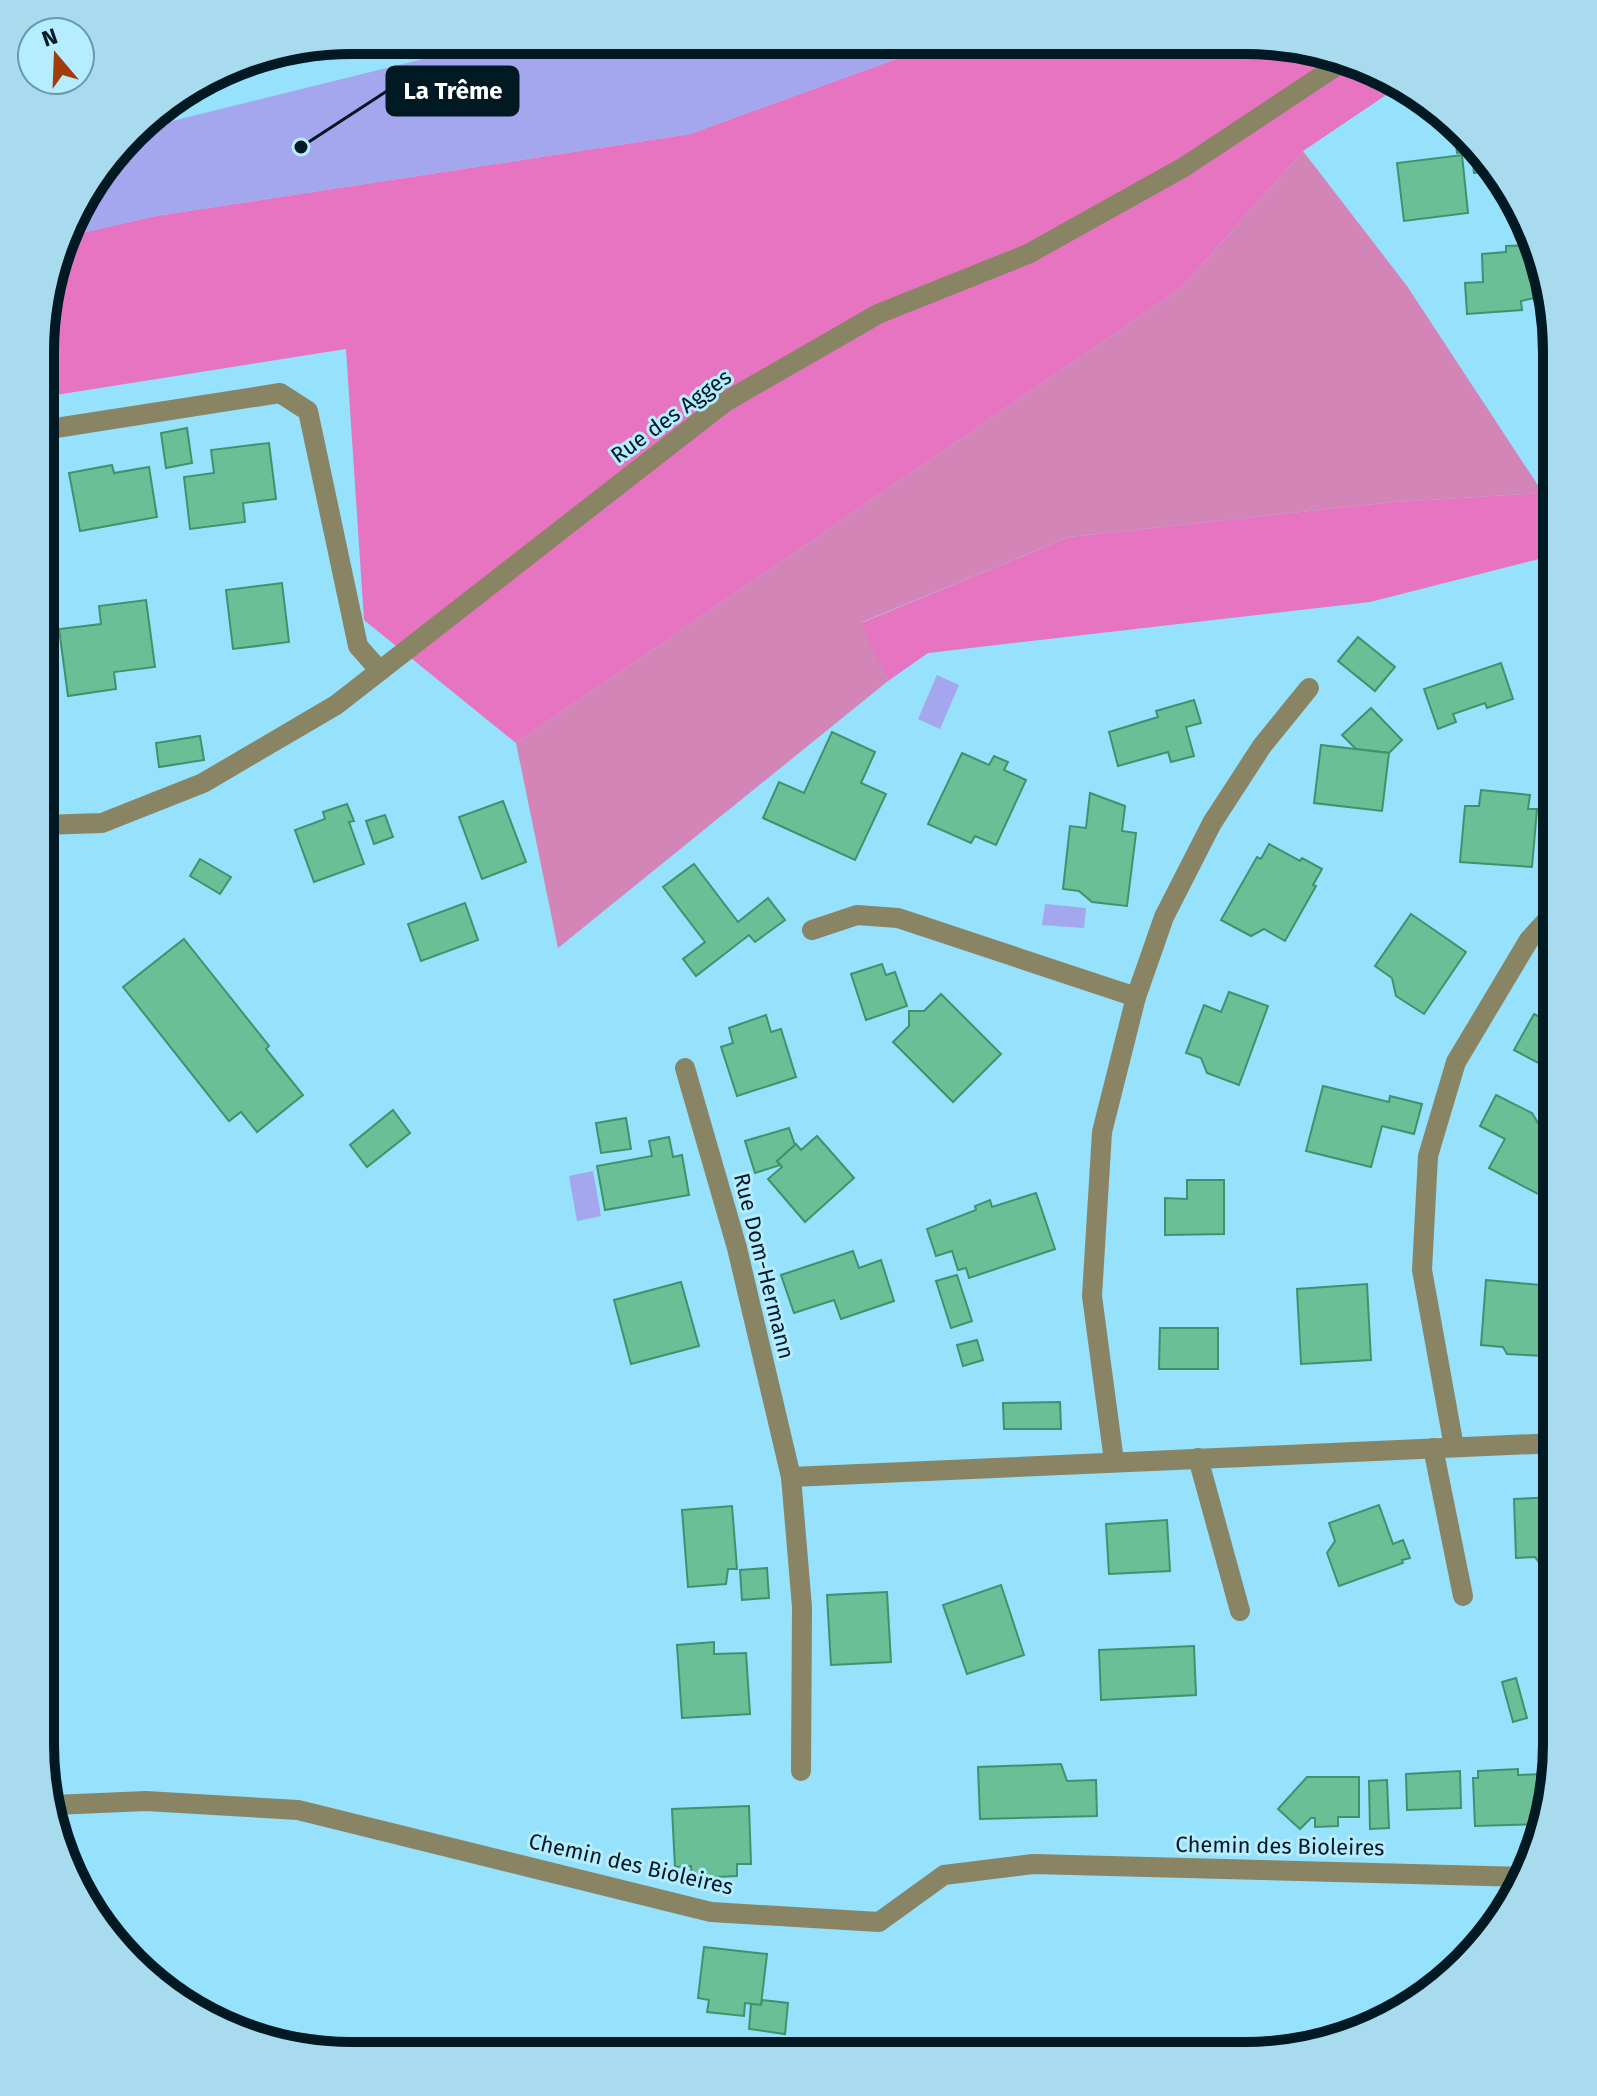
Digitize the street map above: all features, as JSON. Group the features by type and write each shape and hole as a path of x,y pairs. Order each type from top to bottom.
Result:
{"street":[{"name":"Rue des Agges","path":"54,825 102,823 203,783 336,705 725,402 878,314 1028,254 1184,167 1334,68"},
{"path":"54,428 280,393 308,411 358,646 380,671"},
{"path":"1114,1461 1092,1296 1102,1132 1136,997 1164,917 1212,823 1262,746 1309,688"},
{"path":"812,930 857,915 898,918 1136,997"},
{"path":"1454,1447 1422,1270 1428,1156 1456,1062 1529,940 1543,924"},
{"name":"Rue Dom-Hermann","path":"685,1068 737,1248 791,1477 802,1607 801,1771"},
{"path":"791,1477 1543,1444"},
{"path":"1433,1448 1463,1596"},
{"path":"1198,1458 1240,1611"},
{"name":"Chemin des Bioleires","path":"61,1805 146,1801 298,1810 711,1912 879,1922 944,1875 1033,1864 1512,1877"}],"shaded area":[{"path":"910,54 1265,55 1322,64 1390,92 1303,151 1181,288 516,743 364,620 346,349 54,395 57,313 64,275 79,234 156,216 690,134"},
{"path":"1303,151 1407,286 1543,493 1394,502 1069,537 862,622 888,681 558,948 516,743 1181,288"},
{"path":"1543,493 1543,558 1370,602 928,653 888,681 861,623 1069,537 1394,502"}],"water":[{"path":"443,54 910,54 690,134 156,216 79,234 104,186 128,155 160,124"},
{"path":"937,675 959,685 940,729 918,719"},
{"path":"1045,904 1086,908 1084,928 1042,925"},
{"path":"593,1171 601,1216 577,1221 569,1176"}],"building":[{"path":"1456,141 1467,152 1457,153"},
{"path":"1462,155 1468,213 1404,221 1397,163"},
{"path":"1473,160 1482,173 1474,173"},
{"path":"1523,245 1538,297 1521,301 1522,310 1467,314 1465,283 1483,282 1482,254 1506,252 1506,246"},
{"path":"187,428 192,463 166,468 161,433"},
{"path":"269,443 276,499 243,503 245,522 190,529 184,477 214,473 211,450"},
{"path":"112,465 114,473 149,467 157,517 80,531 69,473"},
{"path":"282,583 289,642 233,649 226,590"},
{"path":"146,600 155,667 114,672 116,689 68,696 59,629 101,624 99,606"},
{"path":"1358,637 1395,667 1375,691 1338,661"},
{"path":"1501,663 1513,699 1487,708 1485,703 1453,714 1456,722 1438,729 1424,689"},
{"path":"1194,700 1201,723 1186,727 1194,756 1171,762 1168,752 1118,766 1109,732 1158,717 1156,711"},
{"path":"1371,708 1402,740 1389,753 1356,749 1342,735"},
{"path":"832,732 875,752 861,783 886,794 855,860 763,818 779,782 804,793"},
{"path":"200,736 204,760 159,767 156,743"},
{"path":"1321,745 1389,753 1382,811 1314,803"},
{"path":"962,753 989,765 994,756 1008,762 1004,770 1026,780 996,845 975,836 971,843 928,824"},
{"path":"1481,790 1530,795 1528,809 1537,809 1532,867 1460,862 1465,806 1479,806"},
{"path":"1090,793 1125,806 1122,831 1136,833 1127,906 1092,902 1079,891 1063,889 1070,826 1086,828"},
{"path":"503,801 526,862 482,879 459,817"},
{"path":"347,804 354,821 349,822 364,864 314,882 295,830 325,819 323,812"},
{"path":"385,815 393,837 374,844 366,821"},
{"path":"1269,844 1322,869 1313,885 1316,886 1285,941 1264,929 1251,936 1221,920 1257,857 1261,859"},
{"path":"200,859 231,877 220,894 190,876"},
{"path":"694,864 738,922 768,898 785,920 755,942 749,935 696,976 683,959 705,942 663,887"},
{"path":"465,903 478,940 421,961 408,924"},
{"path":"1411,914 1466,952 1424,1014 1396,996 1392,978 1375,966"},
{"path":"184,939 269,1046 266,1049 303,1095 257,1132 241,1112 229,1121 123,987"},
{"path":"882,964 886,975 895,972 907,1006 866,1020 851,974"},
{"path":"1229,992 1268,1006 1239,1085 1207,1073 1201,1058 1186,1053 1204,1005 1221,1012"},
{"path":"941,994 1001,1054 953,1102 893,1042 909,1026 909,1011 924,1011"},
{"path":"1534,1014 1543,1019 1543,1065 1514,1050"},
{"path":"766,1015 771,1032 781,1029 796,1077 737,1096 721,1047 733,1043 729,1028"},
{"path":"1323,1086 1389,1102 1390,1096 1422,1104 1414,1134 1382,1126 1371,1167 1306,1151"},
{"path":"1496,1095 1532,1113 1543,1131 1543,1189 1540,1195 1489,1168 1505,1139 1480,1126"},
{"path":"393,1110 410,1133 367,1167 350,1145"},
{"path":"626,1118 631,1149 601,1153 596,1123"},
{"path":"789,1128 795,1145 777,1161 780,1165 755,1173 745,1141"},
{"path":"817,1136 854,1178 805,1222 768,1179 782,1167 777,1161 796,1144 801,1150"},
{"path":"669,1137 673,1157 682,1155 689,1195 605,1210 597,1166 652,1156 649,1141"},
{"path":"1187,1180 1224,1180 1224,1234 1165,1235 1165,1198 1187,1199"},
{"path":"1036,1193 1055,1249 969,1278 966,1268 958,1270 952,1251 936,1256 927,1229 976,1210 975,1206 990,1200 992,1207"},
{"path":"853,1251 859,1268 881,1260 894,1301 841,1319 834,1300 794,1313 781,1275"},
{"path":"957,1275 972,1321 951,1328 936,1281"},
{"path":"1486,1280 1543,1285 1543,1356 1507,1354 1503,1347 1481,1345"},
{"path":"681,1282 699,1346 631,1364 614,1300"},
{"path":"1367,1284 1371,1360 1301,1364 1297,1289"},
{"path":"1160,1328 1218,1328 1218,1369 1159,1369"},
{"path":"977,1340 983,1360 963,1366 957,1345"},
{"path":"1060,1402 1061,1429 1004,1429 1003,1403"},
{"path":"1543,1498 1543,1568 1535,1557 1516,1558 1514,1499"},
{"path":"1379,1505 1393,1544 1403,1540 1410,1558 1339,1586 1327,1553 1335,1541 1329,1523"},
{"path":"732,1506 737,1569 728,1569 726,1584 688,1587 682,1510"},
{"path":"1167,1520 1170,1571 1109,1574 1106,1524"},
{"path":"767,1568 769,1598 742,1600 740,1570"},
{"path":"1001,1585 1024,1655 967,1674 943,1605"},
{"path":"887,1592 891,1662 831,1665 827,1595"},
{"path":"714,1642 714,1654 746,1653 750,1714 682,1718 677,1645"},
{"path":"1194,1646 1196,1695 1101,1700 1099,1650"},
{"path":"1516,1678 1527,1718 1513,1722 1502,1682"},
{"path":"1061,1764 1067,1781 1096,1780 1097,1816 980,1819 978,1767"},
{"path":"1518,1769 1518,1775 1541,1774 1532,1824 1475,1826 1473,1778 1478,1778 1478,1771"},
{"path":"1460,1771 1461,1808 1407,1810 1406,1774"},
{"path":"1307,1777 1359,1777 1359,1817 1338,1817 1338,1826 1315,1827 1315,1818 1311,1818 1300,1829 1278,1809"},
{"path":"1387,1780 1389,1828 1370,1829 1369,1781"},
{"path":"749,1806 751,1864 737,1864 737,1876 692,1878 691,1866 675,1867 672,1809"},
{"path":"704,1947 767,1954 761,2005 745,2003 744,2016 707,2012 709,2000 698,1998"},
{"path":"762,2000 788,2003 785,2034 749,2029 751,2004 761,2005"}],"place":[{"name":"La Trême","path":"301,147"}]}
